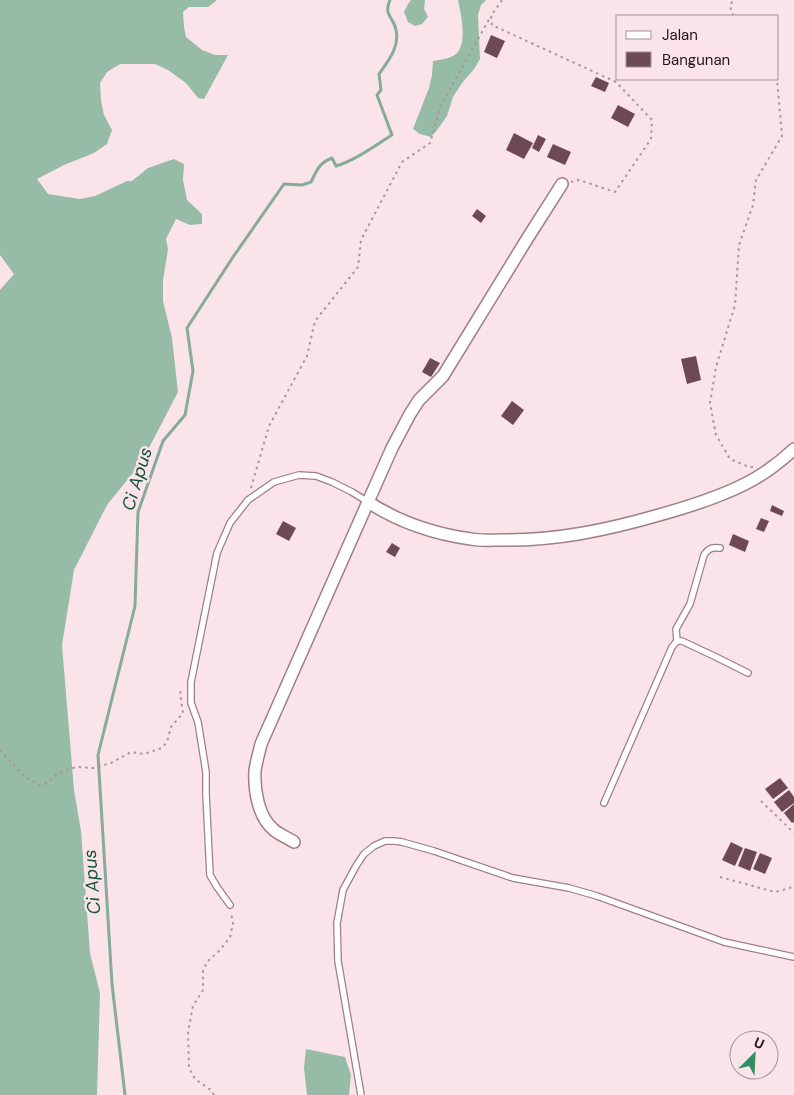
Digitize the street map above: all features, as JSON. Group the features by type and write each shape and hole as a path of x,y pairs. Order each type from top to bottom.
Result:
{"street":[{"path":"294,842 274,830 264,817 259,806 255,770 261,744 388,457 410,414 419,400 443,376 516,255 562,184"},
{"path":"368,502 381,511 407,522 432,531 472,540 525,541 566,537 633,522 700,503 744,484 779,463 794,449"}],"lane":[{"path":"230,905 210,875 206,772 198,722 191,703 191,682 217,553 230,523 248,500 274,482 299,475 316,476 352,492 368,502"},
{"path":"677,642 676,629 690,604 704,555 708,549 720,548"},
{"path":"604,803 672,647 677,642 682,641 748,673"},
{"path":"361,1095 338,961 337,923 343,890 356,866 364,854 374,846 385,841 402,842 513,878 569,888 597,896 724,942 794,957"}],"path":[{"path":"248,500 268,426 307,356 315,321 358,267 361,240 402,162 430,143 440,105 502,0"},
{"path":"733,0 730,6 733,15"},
{"path":"491,16 492,26 616,82 652,120 650,139 615,192 579,180 562,184"},
{"path":"756,466 749,467 730,460 716,435 710,403 716,367 735,305 739,245 754,205 756,180 782,136 777,80"},
{"path":"0,750 25,777 40,785 47,783 54,776 69,769 77,767 93,768 110,763 131,752 144,754 162,748 167,742 171,727 183,713 180,693 191,682"},
{"path":"761,801 794,833"},
{"path":"720,876 775,892 794,885"},
{"path":"214,1095 195,1079 188,1068 188,1032 193,1006 203,990 203,970 208,961 230,937 233,924 230,905"}],"green space":[{"path":"0,0 217,0 208,7 189,7 183,12 186,37 202,50 215,55 228,55 204,99 198,98 186,83 168,70 155,64 120,64 107,72 100,83 104,115 112,130 107,144 94,153 64,165 37,179 48,194 80,199 95,196 127,181 132,181 148,168 174,159 184,164 183,180 187,200 202,214 202,224 190,225 176,219 166,239 168,249 163,280 163,301 172,338 178,392 141,463 107,505 74,570 62,645 74,790 81,831 90,953 100,993 97,1095 0,1095 0,290 14,274 0,255"},
{"path":"411,0 425,0 424,9 428,17 422,24 415,26 408,22 404,12"},
{"path":"458,0 486,0 481,5 478,15 480,59 453,97 447,116 431,137 420,134 413,129 429,88 433,61 453,56 461,46 463,31"},
{"path":"306,1049 345,1057 351,1075 349,1095 307,1095 304,1068"}],"building":[{"path":"491,35 505,41 497,58 484,52"},
{"path":"596,77 609,83 605,92 591,86"},
{"path":"618,105 635,114 628,127 611,118"},
{"path":"514,133 533,143 524,159 506,150"},
{"path":"538,135 546,139 539,152 532,148"},
{"path":"553,144 571,152 565,165 547,157"},
{"path":"477,209 486,216 481,223 472,216"},
{"path":"696,356 701,380 687,384 681,359"},
{"path":"430,358 440,363 431,377 422,372"},
{"path":"512,401 524,410 513,425 501,416"},
{"path":"772,505 784,511 782,516 770,511"},
{"path":"761,518 769,521 764,532 756,529"},
{"path":"283,521 296,528 289,541 276,534"},
{"path":"733,534 749,541 745,552 729,545"},
{"path":"392,543 400,548 395,557 386,552"},
{"path":"780,778 788,788 773,799 765,789"},
{"path":"789,790 794,797 794,803 782,812 774,802"},
{"path":"794,804 794,822 792,823 784,813"},
{"path":"731,842 743,848 735,866 722,860"},
{"path":"745,848 757,852 750,871 738,866"},
{"path":"760,853 772,858 765,874 753,869"}],"waterway":[{"name":"Ci Apus","path":"125,1095 112,984 98,755 135,606 138,512 163,441 185,415 193,371 187,328 233,257 284,184 302,185 311,182 324,162 332,158 336,166 351,160 392,135 377,95 381,90 379,74 395,48 397,36 395,26 388,13 390,0"}]}
